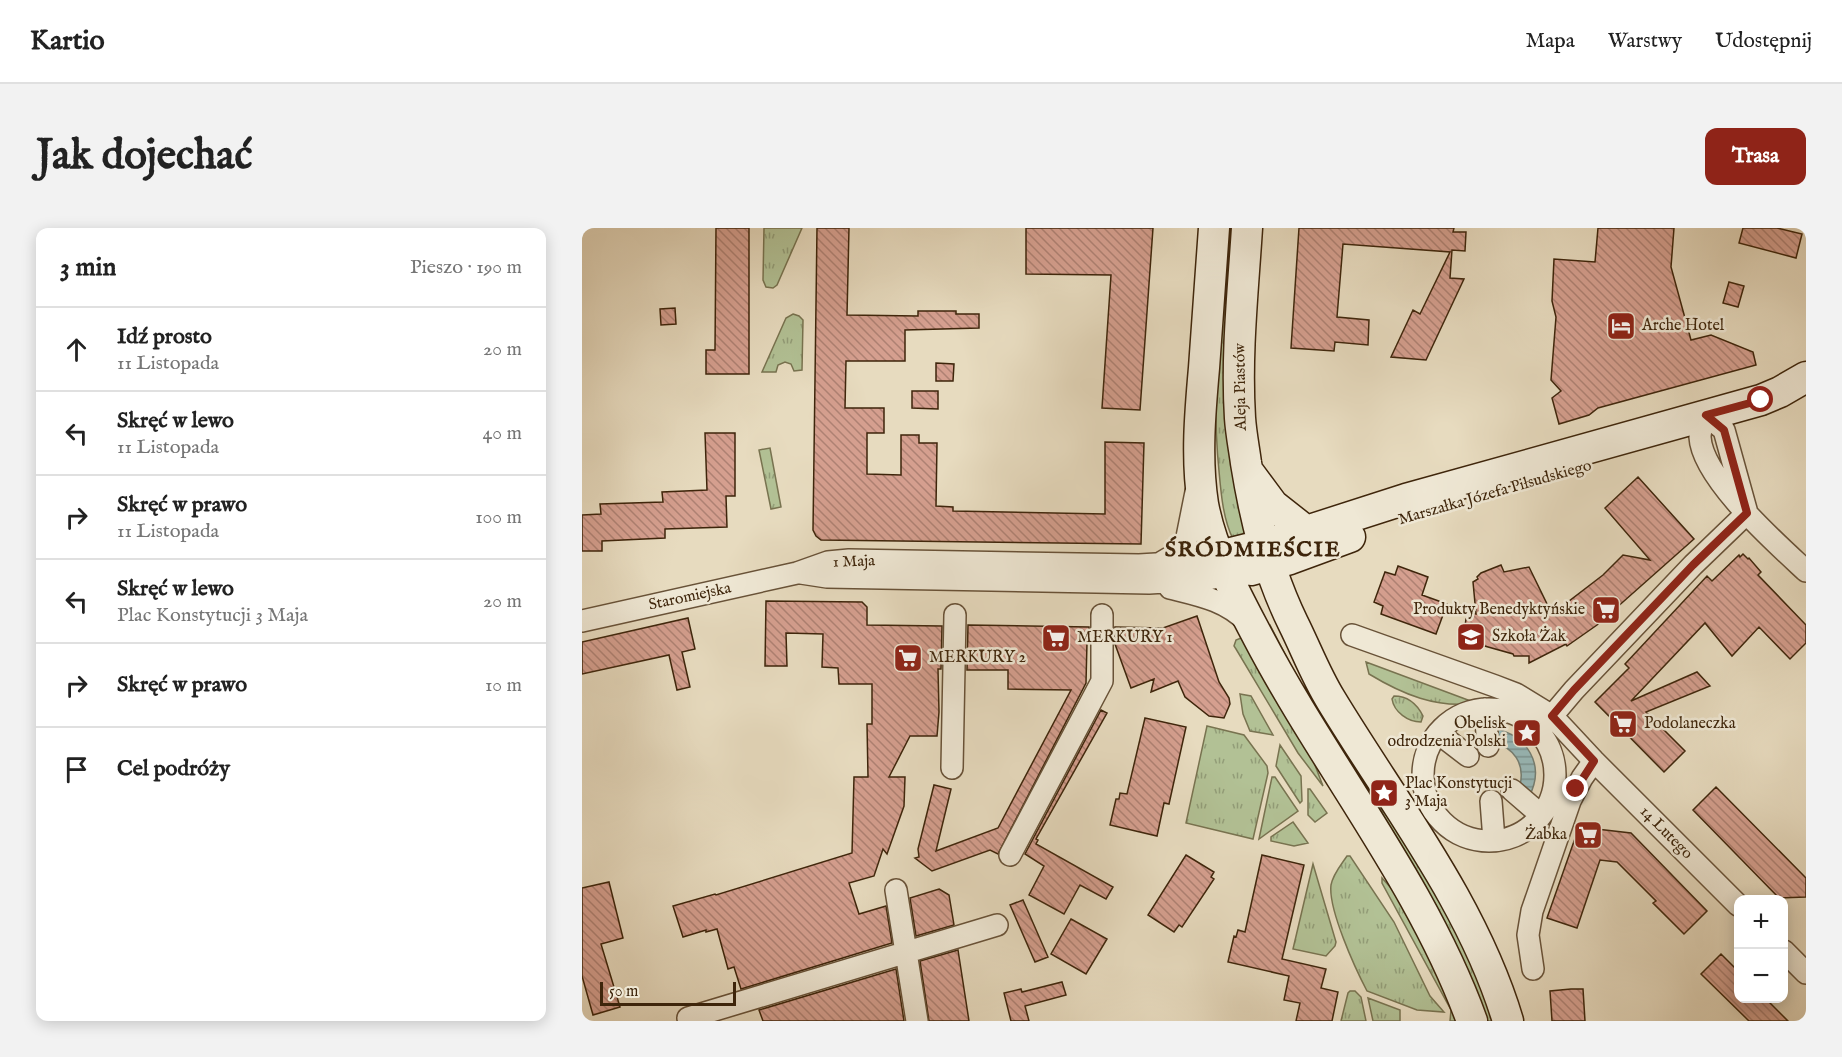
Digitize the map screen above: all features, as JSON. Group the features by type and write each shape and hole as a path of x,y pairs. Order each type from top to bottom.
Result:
{"main road":[{"path":"1214,228 1199,425 1200,473 1209,527 1223,566 1253,627 1308,724 1420,907 1445,954 1472,1021"},
{"name":"Aleja Piastów","path":"1247,228 1239,356 1239,403 1247,470 1266,555 1278,592 1311,664 1330,698 1462,914 1488,967 1508,1021"},
{"path":"1710,427 1806,377"},
{"path":"1710,427 1787,408 1806,398"},
{"name":"Marszałka Józefa Piłsudskiego","path":"1266,555 1310,541 1416,496 1710,427"},
{"path":"1247,470 1273,505 1310,541 1296,580 1293,622"},
{"name":"1 Maja","path":"1223,566 1266,555"}],"street":[{"path":"1710,427 1747,513 1806,572"},
{"path":"1154,573 1179,552 1186,542 1200,473"},
{"path":"1552,716 1685,573 1747,513"},
{"name":"1 Maja","path":"797,573 828,561 849,560 1154,573 1223,566"},
{"name":"Staromiejska","path":"582,621 797,573"},
{"name":"1 Maja","path":"1154,573 1218,601 1240,615 1253,627"},
{"path":"952,768 955,615"},
{"path":"1010,855 1102,681 1102,615"},
{"path":"1352,635 1516,694 1552,716 1594,761 1570,801 1532,911 1528,935 1533,969"},
{"path":"1485,709 1488,746"},
{"path":"1485,709 1505,711 1523,718 1538,731 1549,747 1554,764 1555,782 1550,800 1541,815 1523,831 1494,840 1476,839 1454,831 1440,819 1430,803 1424,785 1424,767 1429,749 1438,733 1462,715 1485,709"},
{"path":"1438,733 1468,756"},
{"name":"14 Lutego","path":"1594,761 1734,901"},
{"path":"1512,790 1541,815"},
{"path":"1491,801 1494,840"},
{"path":"896,890 917,1021"},
{"path":"688,1018 997,925"},
{"path":"1788,955 1806,973"}],"green space":[{"path":"764,228 802,228 777,285 773,288 766,287 763,280"},
{"path":"1223,228 1238,229 1245,525 1243,536 1233,539 1222,497 1216,411"},
{"path":"793,314 803,320 802,370 794,371 791,364 785,362 778,365 776,372 762,372 786,318"},
{"path":"770,448 781,507 771,509 759,450"},
{"path":"1270,625 1314,710 1377,804 1409,843 1425,869 1499,1021 1483,1021 1265,627"},
{"path":"1246,636 1306,742 1323,786 1298,753 1234,646 1236,640"},
{"path":"1366,662 1476,703 1447,704 1407,694 1369,674"},
{"path":"1240,694 1251,696 1273,735 1250,731 1243,714"},
{"path":"1394,696 1403,697 1415,704 1423,716 1421,722 1402,715 1393,704"},
{"path":"1207,726 1244,735 1267,766 1268,773 1253,839 1186,823"},
{"path":"1280,745 1301,776 1302,801 1300,803 1276,766"},
{"path":"1272,777 1275,777 1298,811 1259,839"},
{"path":"1308,789 1327,813 1315,822 1308,815"},
{"path":"1293,822 1308,843 1294,846 1271,841 1271,837"},
{"path":"1347,856 1350,856 1394,922 1430,996 1444,1012 1417,1010 1367,991 1343,938 1331,896 1334,877"},
{"path":"1313,864 1336,942 1326,956 1293,949"},
{"path":"1382,878 1409,908 1462,1021 1450,1021 1451,1010 1382,883"},
{"path":"1350,991 1355,991 1361,997 1366,1021 1341,1021"},
{"path":"1368,998 1400,1010 1400,1021 1373,1021"}],"water":[{"path":"1493,728 1515,737 1530,753 1535,773 1534,785 1529,797 1520,785 1521,770 1516,758 1507,748 1493,743"}],"building":[{"path":"716,228 749,228 749,374 706,374 706,350 715,350"},
{"path":"817,228 849,228 847,315 918,316 918,311 956,311 956,314 979,314 979,328 905,330 905,361 846,361 845,408 884,408 884,433 867,433 867,474 901,475 901,435 919,435 919,443 937,443 936,506 953,507 953,511 1105,514 1105,442 1144,443 1141,544 821,540 816,536 813,530"},
{"path":"1026,228 1153,228 1140,410 1102,408 1111,275 1026,274"},
{"path":"1299,228 1454,228 1453,232 1466,232 1465,251 1452,250 1450,278 1464,279 1426,360 1391,357 1413,310 1420,314 1450,252 1343,244 1337,317 1369,320 1368,345 1335,342 1334,351 1291,348"},
{"name":"Arche Hotel","path":"1598,228 1674,228 1671,267 1691,340 1711,335 1753,352 1756,365 1598,408 1589,415 1559,424 1552,398 1561,391 1551,380 1556,317 1552,301 1554,259 1595,262"},
{"path":"1743,228 1777,228 1802,234 1796,258 1739,243"},
{"path":"1729,282 1744,286 1738,307 1723,303"},
{"path":"675,308 676,324 661,325 660,309"},
{"path":"936,363 954,364 953,381 936,381"},
{"path":"912,391 938,391 938,409 912,408"},
{"path":"705,433 735,433 735,496 726,496 727,527 665,529 665,538 602,541 602,551 582,551 582,515 601,514 600,504 663,502 662,492 707,490"},
{"path":"1638,477 1694,539 1597,625 1567,646 1566,644 1529,663 1529,656 1514,656 1463,640 1466,619 1472,613 1476,614 1473,582 1481,573 1501,565 1504,572 1529,567 1552,614 1603,575 1623,555 1650,560 1605,508"},
{"path":"1743,554 1761,572 1758,575 1806,625 1806,643 1790,659 1759,627 1732,656 1705,623 1631,701 1697,672 1710,686 1646,712 1685,751 1664,772 1595,702 1629,668 1625,664 1707,576 1712,581 1739,555 1740,557"},
{"path":"1398,566 1428,577 1422,595 1447,604 1436,634 1381,614 1383,606 1374,602 1385,572 1395,575"},
{"path":"766,601 862,602 867,607 867,625 942,626 941,669 938,669 939,712 937,736 910,736 889,777 905,777 904,806 887,854 883,849 874,876 849,883 859,914 886,906 892,943 741,989 734,967 728,969 717,929 683,937 673,906 852,853 854,777 868,777 867,724 872,724 872,684 839,684 838,668 822,667 823,634 786,633 787,666 765,666"},
{"path":"1197,616 1219,682 1229,698 1230,704 1224,718 1209,716 1185,697 1178,681 1151,692 1154,679 1131,688 1115,644 1115,627 1163,628"},
{"path":"688,618 695,649 682,652 690,687 677,690 669,655 582,674 582,642"},
{"path":"968,625 1089,627 1086,683 998,854 990,850 932,871 915,858 919,857 918,849 934,785 951,789 936,851 998,828 1071,690 1008,689 1008,670 967,670"},
{"path":"1101,710 1107,713 1036,839 1038,840 1036,844 1113,887 1106,899 1080,885 1064,914 1029,895 1044,866 1025,854"},
{"path":"1145,718 1186,727 1169,804 1164,803 1157,836 1110,825 1116,799 1119,799 1120,793 1127,794"},
{"path":"1716,787 1806,878 1806,897 1788,898 1788,895 1776,895 1693,810"},
{"path":"1579,827 1631,833 1707,911 1684,934 1653,903 1656,901 1617,862 1600,860 1577,928 1547,918"},
{"path":"1186,855 1214,872 1211,877 1214,879 1182,927 1179,925 1174,932 1148,915"},
{"path":"1262,855 1304,865 1282,959 1326,969 1321,988 1338,992 1332,1021 1296,1021 1300,1003 1284,1000 1289,976 1228,962 1234,936 1236,937 1238,930 1245,932"},
{"path":"609,882 623,938 601,944 620,1007 593,1015 582,976 582,888"},
{"path":"939,889 949,895 954,925 916,936 910,898"},
{"path":"1023,900 1048,957 1035,962 1010,905"},
{"path":"1071,919 1107,939 1086,974 1051,954"},
{"path":"958,950 969,1021 929,1021 920,961"},
{"path":"1721,954 1734,967 1734,1003 1770,1003 1788,1021 1749,1021 1701,974"},
{"path":"896,969 904,1021 763,1021 759,1010"},
{"path":"1062,982 1066,995 1025,1006 1029,1021 1011,1021 1004,993 1021,989 1022,992"},
{"path":"1583,989 1585,1021 1552,1021 1550,991"}],"place":[{"name":"Arche Hotel","path":"1621,326"},
{"name":"Produkty Benedyktyńskie","path":"1606,610"},
{"name":"Szkoła Żak","path":"1471,637"},
{"name":"MERKURY 1","path":"1056,638"},
{"name":"MERKURY 2","path":"908,658"},
{"name":"Podolaneczka","path":"1623,724"},
{"name":"Obelisk odrodzenia Polski","path":"1527,733"},
{"name":"Plac Konstytucji 3 Maja","path":"1384,793"},
{"name":"Żabka","path":"1588,835"}],"district":[{"name":"ŚRÓDMIEŚCIE","path":"1253,550"}],"route":[{"path":"1576,789 1594,761 1552,716 1693,565 1747,513 1724,430 1706,415 1761,400"}]}
